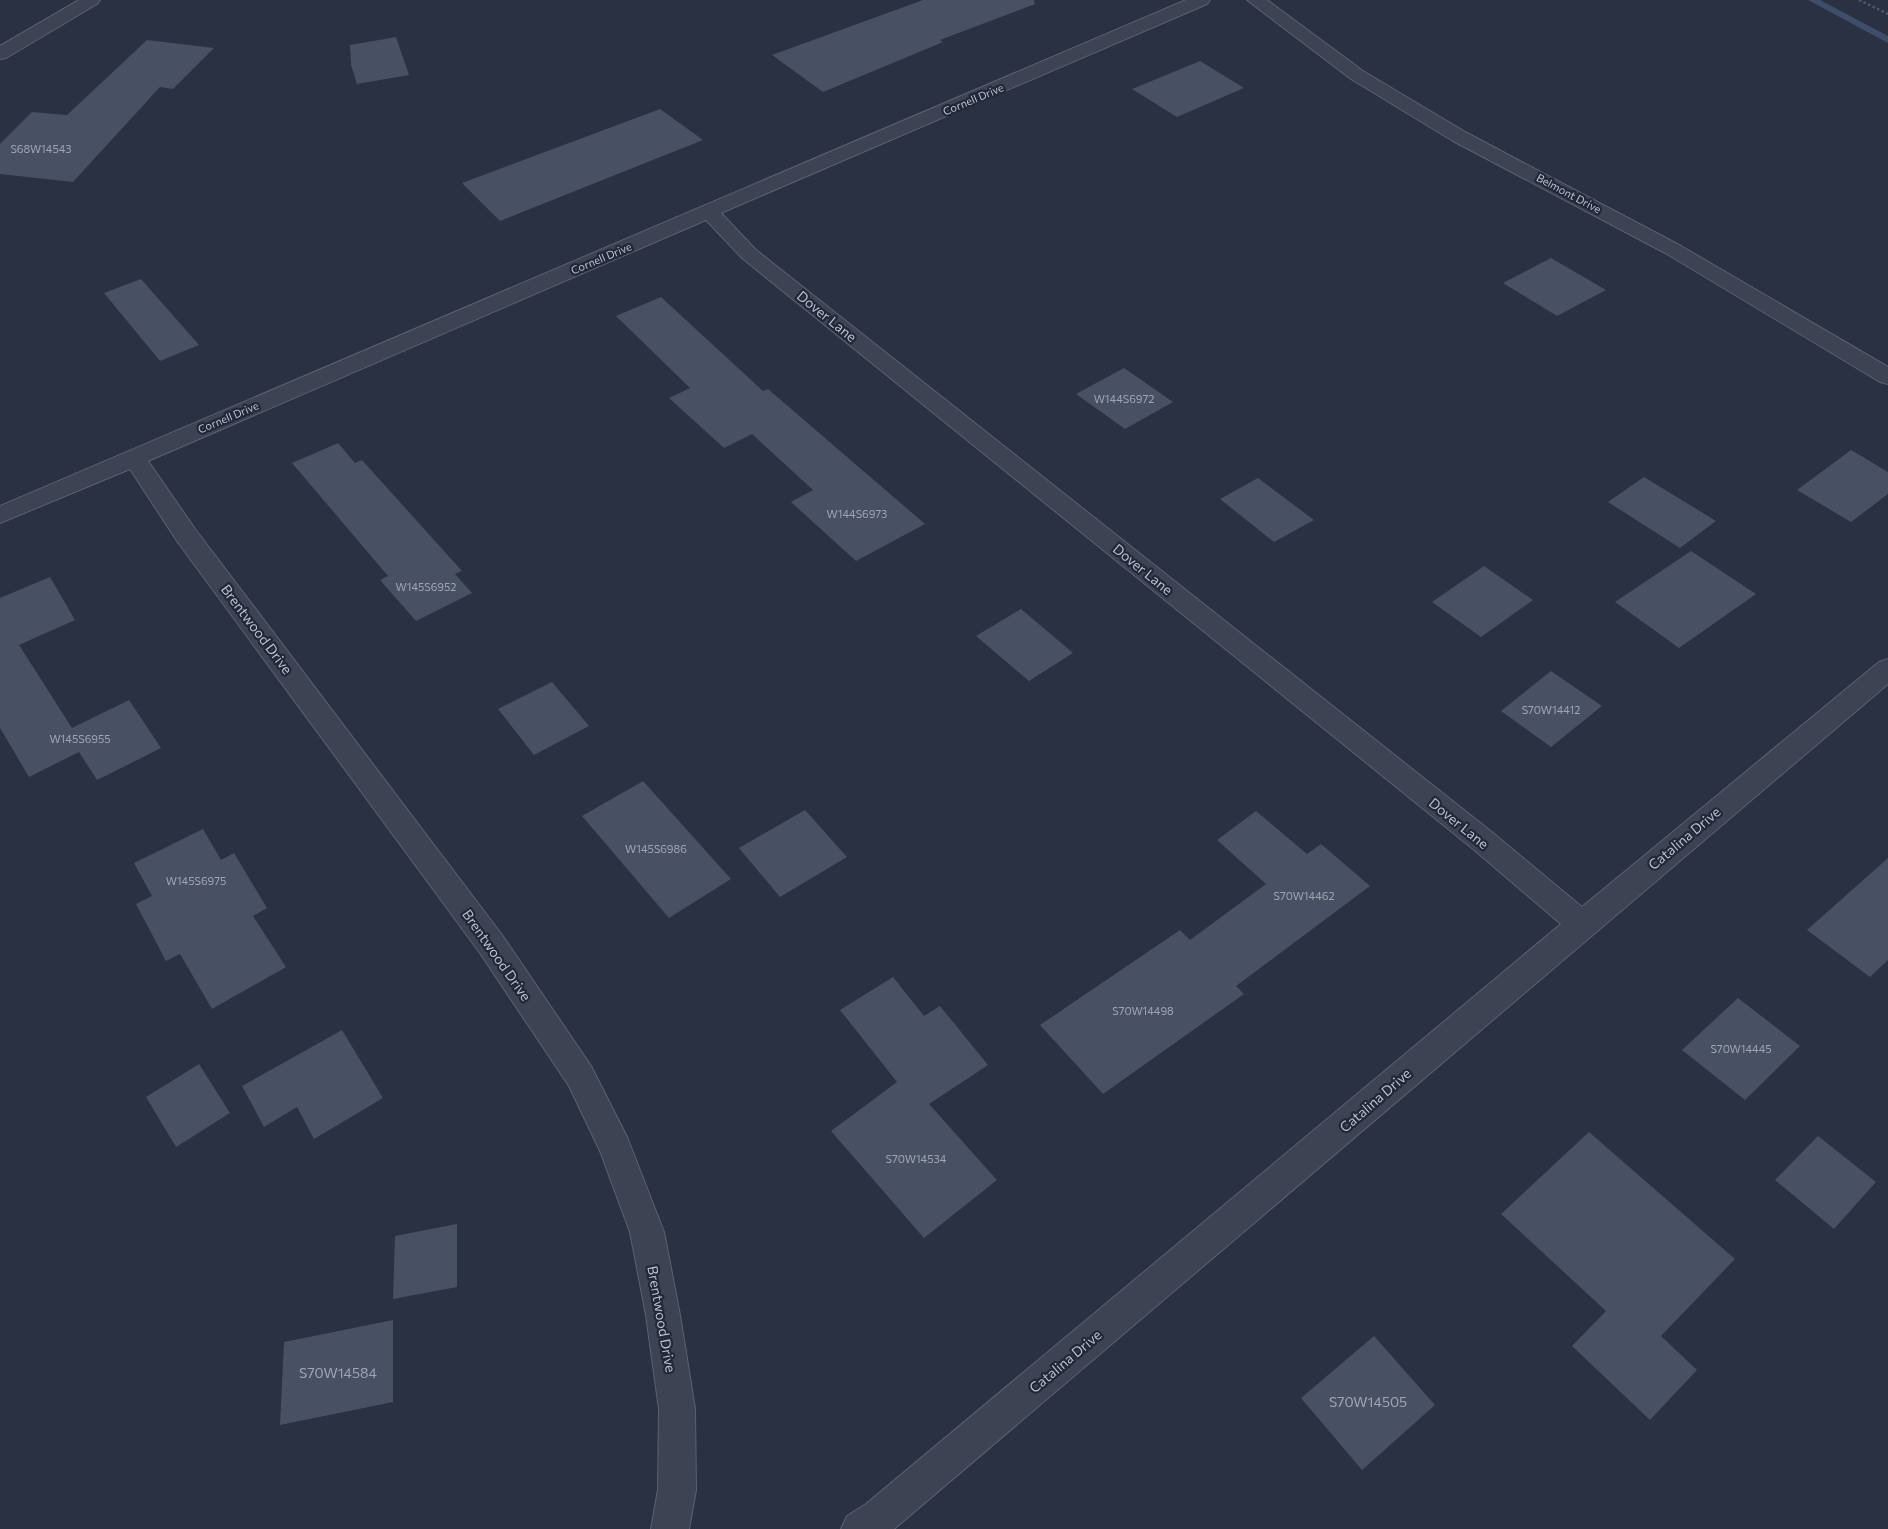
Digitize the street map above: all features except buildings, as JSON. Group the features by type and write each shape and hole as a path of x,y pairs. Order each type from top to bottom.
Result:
{"street":[{"path":"0,54 92,0"},
{"name":"Cornell Drive","path":"0,515 1201,0"},
{"name":"Belmont Drive","path":"1256,0 1357,75 1452,132 1674,250 1888,377"},
{"name":"Dover Lane","path":"709,212 756,260 1460,823 1581,923"},
{"name":"Brentwood Drive","path":"134,457 186,535 491,944 584,1084 615,1148 647,1232 664,1315 677,1408 677,1490 670,1529"},
{"name":"Catalina Drive","path":"860,1529 878,1516 1323,1144 1581,923 1888,669"}],"path":[{"path":"1859,0 1888,14"}],"waterway":[{"path":"1813,0 1888,40"}]}
